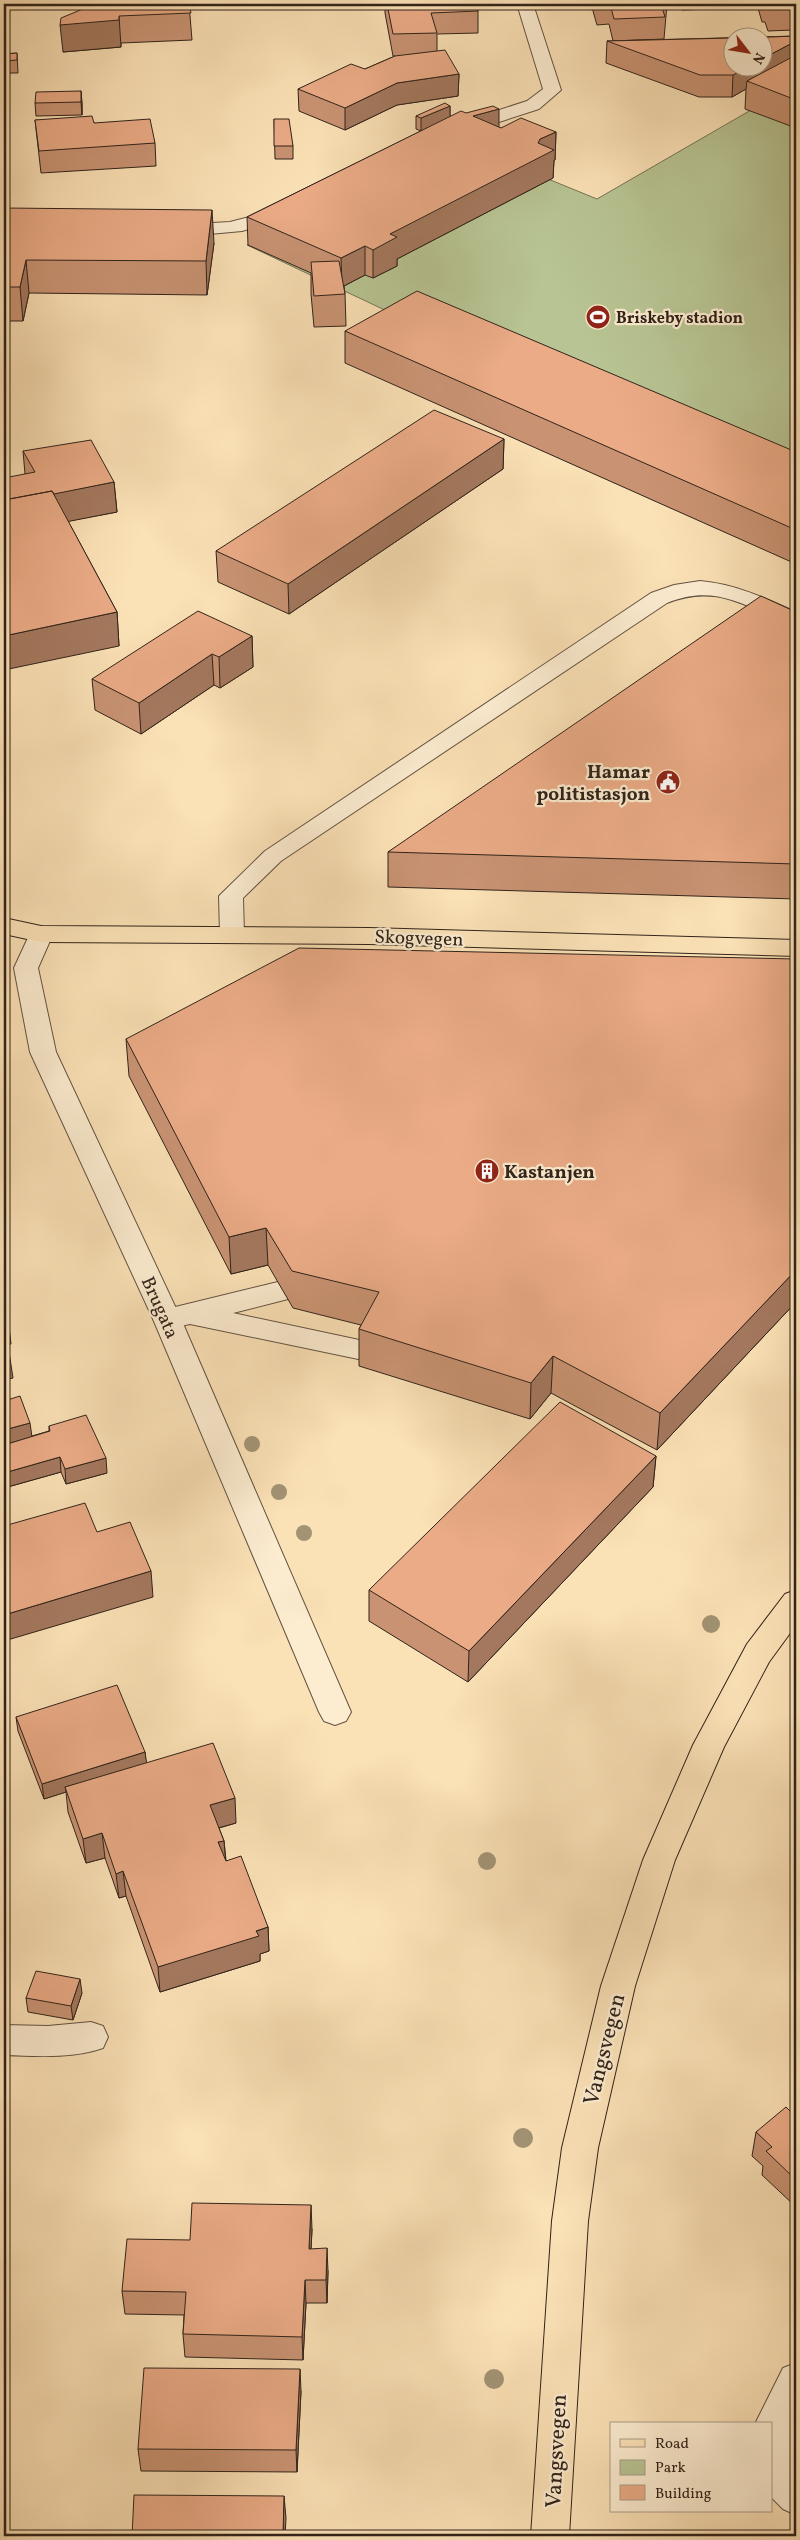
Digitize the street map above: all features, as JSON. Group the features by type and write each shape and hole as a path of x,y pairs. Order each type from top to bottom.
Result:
{"main road":[{"path":"5,928 41,934"},
{"name":"Skogvegen","path":"41,934 232,934 796,948"},
{"name":"Vangsvegen","path":"550,2536 571,2212 580,2148 618,1986 659,1860 709,1745 758,1653 796,1602"}],"street":[{"path":"450,133 480,121 533,105 552,90 525,4"},
{"path":"158,232 223,229 254,224 299,206"},
{"path":"232,934 231,896 273,856 659,598 684,590 718,590 739,594 796,620"},
{"name":"Brugata","path":"41,934 26,968 43,1052 178,1316 335,1712"},
{"path":"178,1316 282,1291"},
{"path":"178,1316 368,1351"},
{"path":"4,2040 48,2041 90,2037"},
{"path":"796,2381 772,2429 775,2473 796,2496"}],"green space":[{"name":"Briskeby stadion","path":"796,84 796,546 389,312 247,245 455,141 597,199"}],"building":[{"path":"90,4 189,4 191,13 119,16 119,20 60,25 61,18 90,6"},
{"path":"387,4 476,4 478,11 431,13 437,33 393,34"},
{"path":"610,4 661,4 665,17 614,19"},
{"path":"768,4 793,4 795,8 770,9"},
{"path":"796,36 796,41 772,54 772,37"},
{"path":"722,38 722,75 700,75 607,41"},
{"path":"445,50 459,74 397,83 345,108 298,89 351,64 365,69 395,56"},
{"path":"17,53 17,60 4,61 4,54"},
{"path":"796,55 796,100 747,81 753,78 772,78 772,68"},
{"path":"81,91 81,102 35,103 36,92"},
{"path":"445,103 450,106 421,118 416,116"},
{"path":"493,106 499,109 473,116 501,128 521,118 556,132 540,139 538,143 554,150 390,234 397,237 373,250 365,246 341,258 247,217 461,111 466,113"},
{"path":"92,116 94,123 150,119 155,143 39,151 35,120"},
{"path":"274,119 289,119 293,146 274,146"},
{"path":"4,208 212,210 206,261 26,260 20,287 4,287"},
{"path":"339,261 345,294 314,296 311,262"},
{"path":"417,291 796,452 796,530 345,331"},
{"path":"434,410 504,439 288,584 216,551"},
{"path":"91,440 114,482 54,494 52,491 4,500 4,478 35,472 23,451"},
{"path":"52,491 117,612 4,636 4,500"},
{"name":"Hamar politistasjon","path":"761,596 796,612 796,864 388,852"},
{"path":"198,611 252,636 219,657 212,654 139,703 92,679"},
{"name":"Kastanjen","path":"299,948 796,959 796,1270 660,1413 553,1356 531,1383 359,1329 379,1292 292,1271 266,1228 229,1237 126,1039"},
{"path":"4,1309 8,1318 4,1319"},
{"path":"4,1338 9,1352 4,1354"},
{"path":"20,1396 30,1423 4,1430 4,1401"},
{"path":"560,1402 656,1456 469,1651 369,1590"},
{"path":"86,1415 106,1458 65,1469 60,1457 4,1473 4,1445 50,1431 49,1426"},
{"path":"85,1503 97,1532 130,1522 151,1571 4,1615 4,1526"},
{"path":"117,1685 145,1752 42,1784 16,1717"},
{"path":"213,1743 235,1798 210,1805 224,1841 218,1842 226,1861 241,1856 268,1927 256,1931 259,1936 158,1967 123,1871 116,1874 102,1833 83,1839 65,1787"},
{"path":"36,1971 80,1979 71,2006 26,1998"},
{"path":"786,2107 794,2115 796,2113 796,2180 766,2151 772,2147 756,2132"},
{"path":"192,2203 311,2205 309,2249 327,2248 326,2280 305,2280 302,2337 183,2334 186,2292 122,2291 127,2239 190,2240"},
{"path":"144,2368 300,2369 296,2450 138,2449"},
{"path":"134,2495 284,2496 283,2536 132,2536"}],"place":[{"name":"Briskeby stadion","path":"598,317"},
{"name":"Hamar politistasjon","path":"668,782"},
{"name":"Kastanjen","path":"487,1171"}]}
